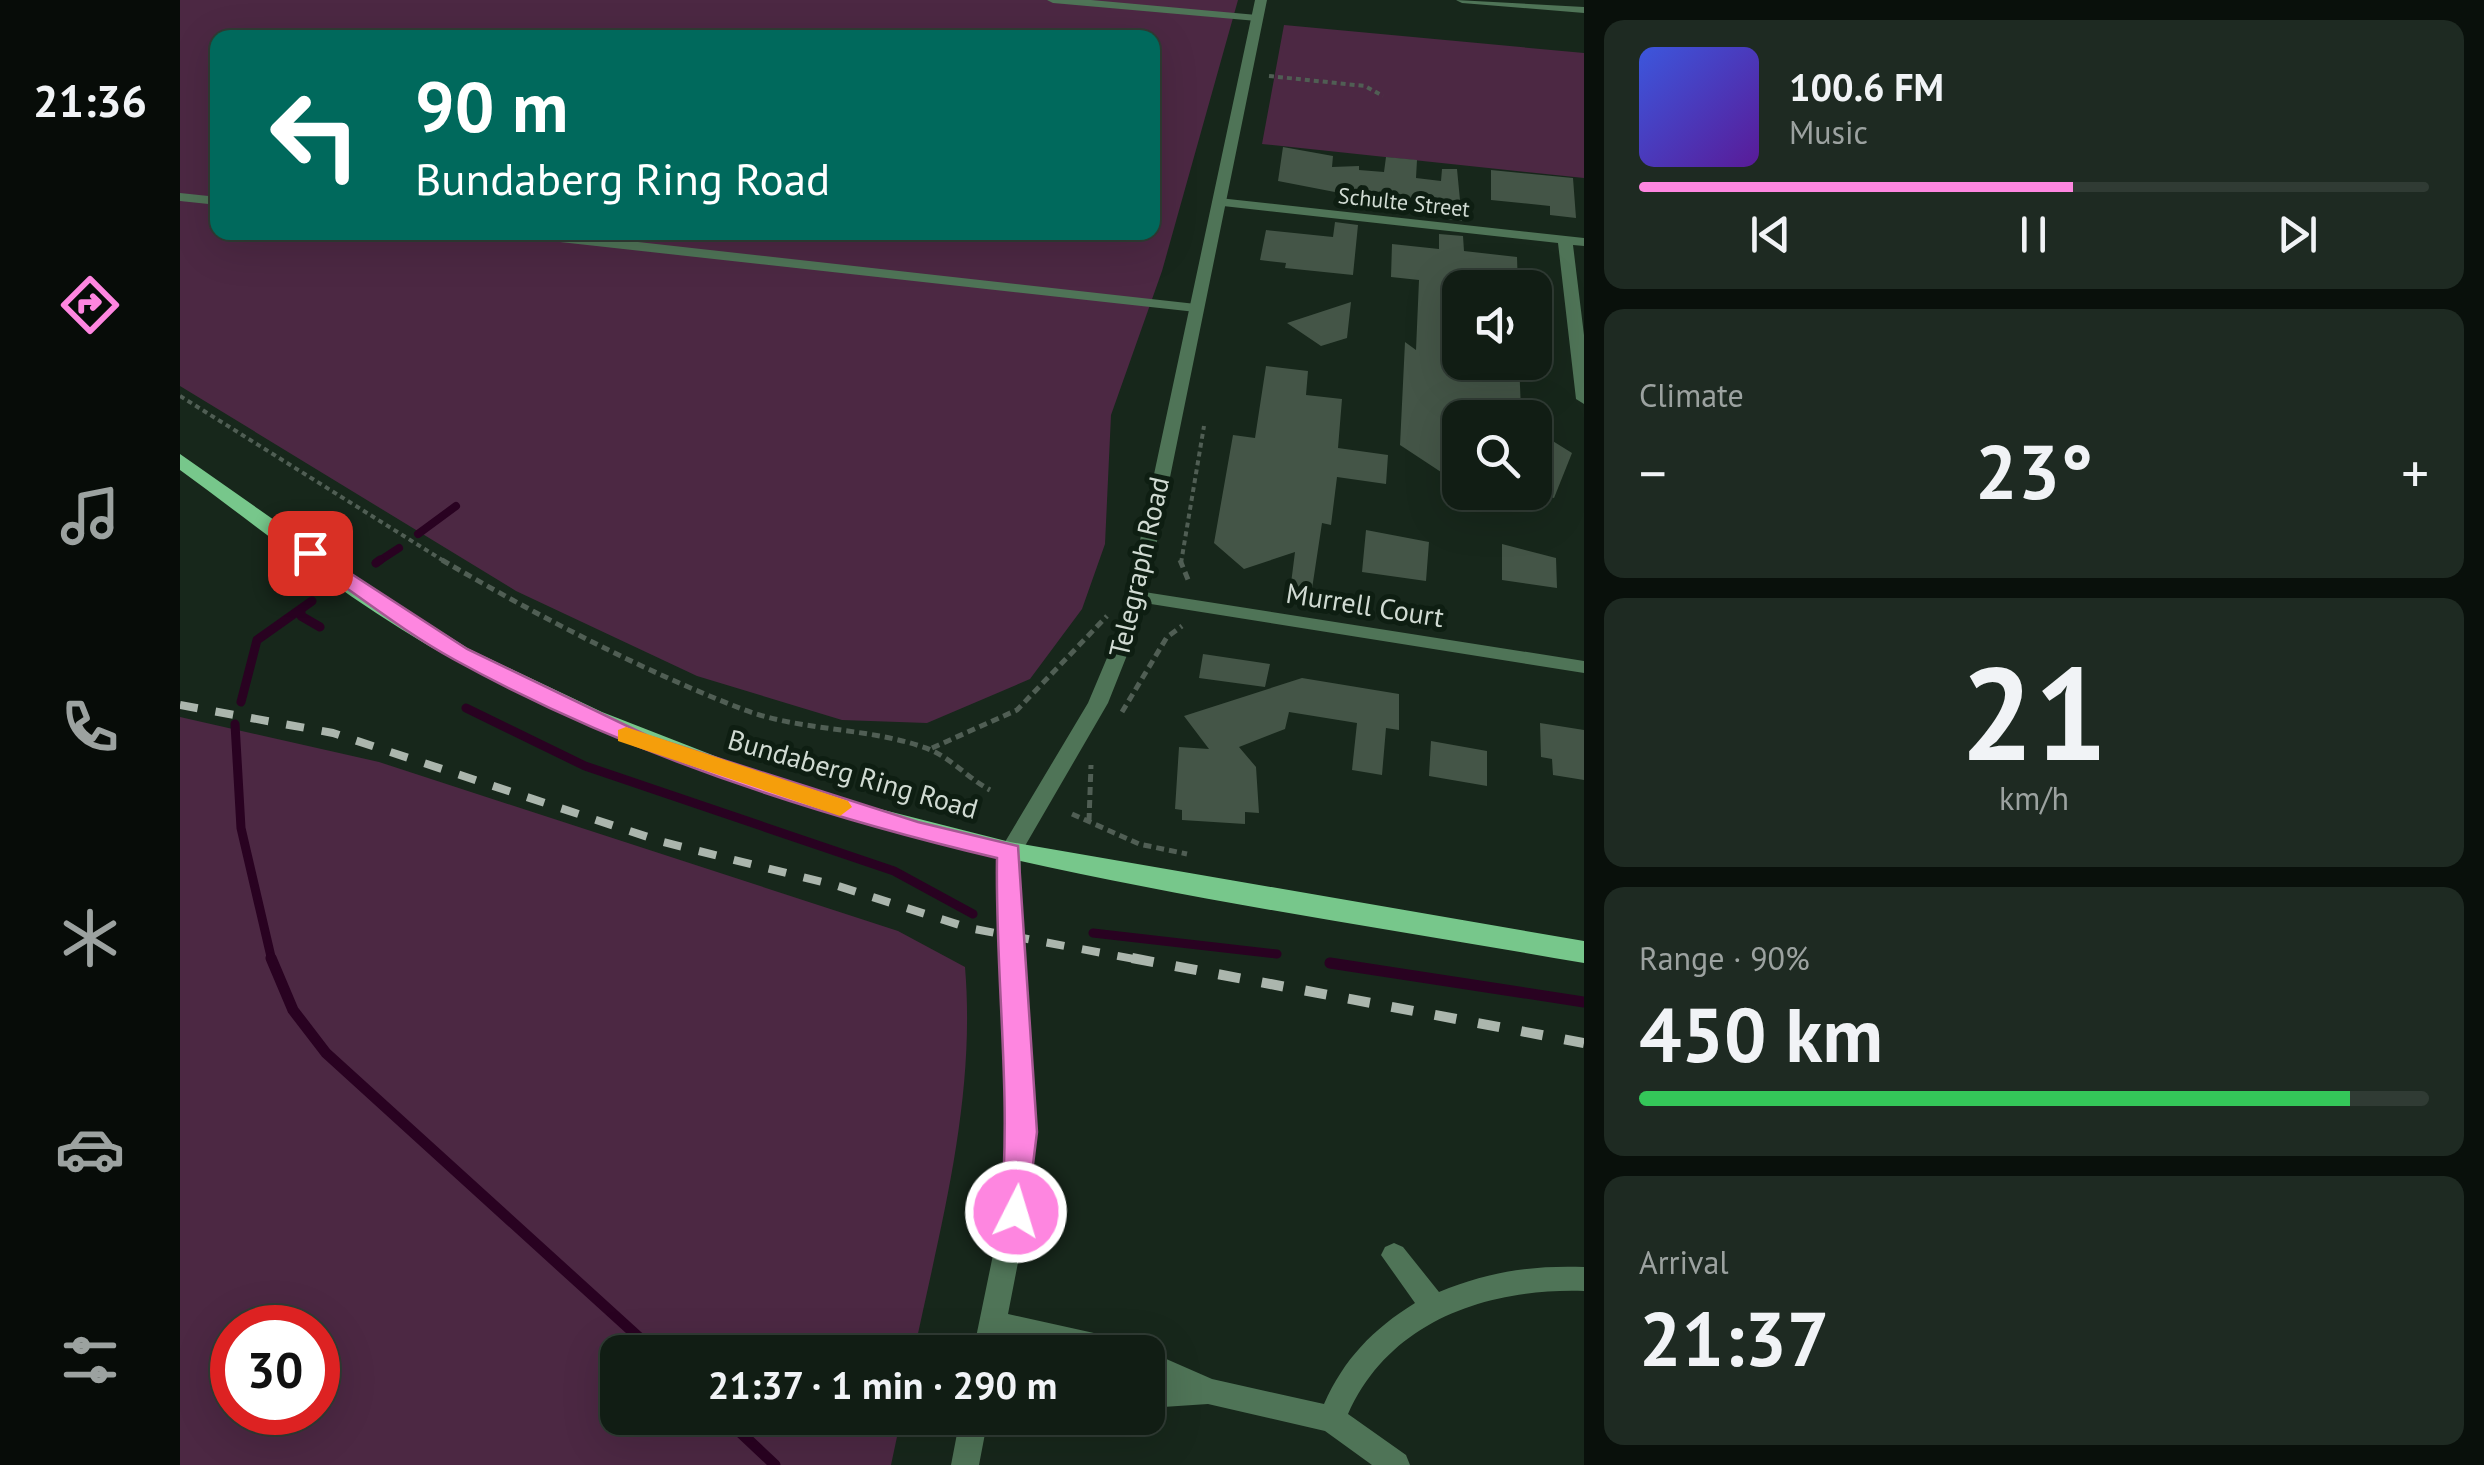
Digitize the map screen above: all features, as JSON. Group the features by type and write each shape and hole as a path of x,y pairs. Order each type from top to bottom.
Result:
{"main road":[{"name":"Bundaberg Ring Road","path":"180,460 375,600 460,654 640,742 916,830 1010,852 1584,952"}],"street":[{"path":"1053,0 1257,18"},
{"name":"Telegraph Road","path":"991,1335 1016,1212 1022,1132 1009,936 1010,852 1116,669 1138,597 1261,0"},
{"path":"1462,0 1584,10"},
{"path":"180,197 210,200"},
{"name":"Schulte Street","path":"1219,202 1584,242"},
{"path":"578,240 1196,308"},
{"path":"1565,240 1584,399"},
{"name":"Murrell Court","path":"1138,597 1584,667"},
{"path":"1394,1255 1435,1308"},
{"path":"1332,1420 1356,1367 1378,1343 1435,1308 1460,1295 1509,1282 1584,1279"},
{"path":"993,1323 1046,1335"},
{"path":"1165,1372 1210,1392 1332,1420 1396,1465"},
{"path":"1165,1394 1210,1392"},
{"path":"965,1465 971,1435"}],"path":[{"path":"1269,76 1364,86 1383,96"},
{"path":"180,396 324,491 645,664 768,718 929,750 954,760 975,784 990,790"},
{"path":"1195,586 1182,573 1179,559 1204,426"},
{"path":"929,750 1017,710 1111,613"},
{"path":"1117,717 1136,694 1167,637 1182,626"},
{"path":"1088,821 1090,766 1098,754"},
{"path":"1072,814 1138,844 1196,856"}],"shaded area":[{"path":"180,0 1238,0 1162,271 1111,415 1105,544 1082,609 1030,679 927,723 842,720 697,676 516,591 180,386"},
{"path":"1284,25 1584,53 1584,178 1262,144"},
{"path":"180,717 379,762 898,931 965,967 967,1016 961,1113 918,1335 600,1335 600,1435 897,1435 891,1465 180,1465"}],"building":[{"path":"1283,147 1333,156 1332,167 1359,166 1359,170 1384,172 1386,157 1417,160 1416,178 1441,181 1442,169 1457,169 1462,221 1440,218 1440,204 1390,198 1358,195 1358,209 1338,207 1340,193 1278,181"},
{"path":"1491,170 1573,178 1576,218 1550,215 1550,206 1491,200"},
{"path":"1335,222 1358,225 1353,275 1285,268 1286,263 1260,260 1266,230 1333,237"},
{"path":"1439,234 1463,236 1464,251 1517,257 1517,270 1442,270 1442,380 1520,380 1521,400 1442,400 1442,473 1400,445 1405,342 1416,350 1419,280 1391,277 1392,244 1439,249"},
{"path":"1351,302 1347,338 1321,346 1287,323"},
{"path":"1266,366 1308,371 1306,395 1342,399 1338,448 1388,455 1386,484 1337,477 1331,525 1322,523 1310,602 1289,599 1295,552 1244,569 1214,543 1233,435 1255,438"},
{"path":"1552,441 1572,453 1552,497"},
{"path":"1366,530 1429,542 1426,581 1362,572"},
{"path":"1502,544 1556,558 1557,588 1502,580"},
{"path":"1203,654 1270,664 1265,687 1199,678"},
{"path":"1302,678 1399,694 1399,730 1386,728 1382,775 1352,770 1357,723 1289,712 1285,729 1239,747 1256,767 1259,813 1245,812 1245,824 1182,820 1182,810 1175,809 1179,747 1209,749 1184,716"},
{"path":"1540,723 1584,730 1584,780 1553,775 1552,759 1541,757"},
{"path":"1431,741 1487,751 1487,786 1429,776"}],"waterway":[{"path":"418,534 456,506"},
{"path":"380,560 376,563 399,548"},
{"path":"241,702 257,640 312,601"},
{"path":"301,609 301,616 320,627"},
{"path":"466,708 585,766 894,871 973,914"},
{"path":"235,724 241,828 272,960"},
{"path":"1093,933 1277,954"},
{"path":"272,960 293,1010 326,1053 636,1335"},
{"path":"1330,963 1584,1002"},
{"path":"743,1435 775,1465"}],"railway":[{"path":"180,705 333,733 663,842 838,886 969,928 1145,961"},
{"path":"1132,958 1584,1043"}],"slow traffic":[{"path":"626,735 746,779 840,807"}],"route":[{"path":"310,553 460,654 640,742 746,779 916,830 1010,852 1009,936 1022,1132 1016,1212"}]}
